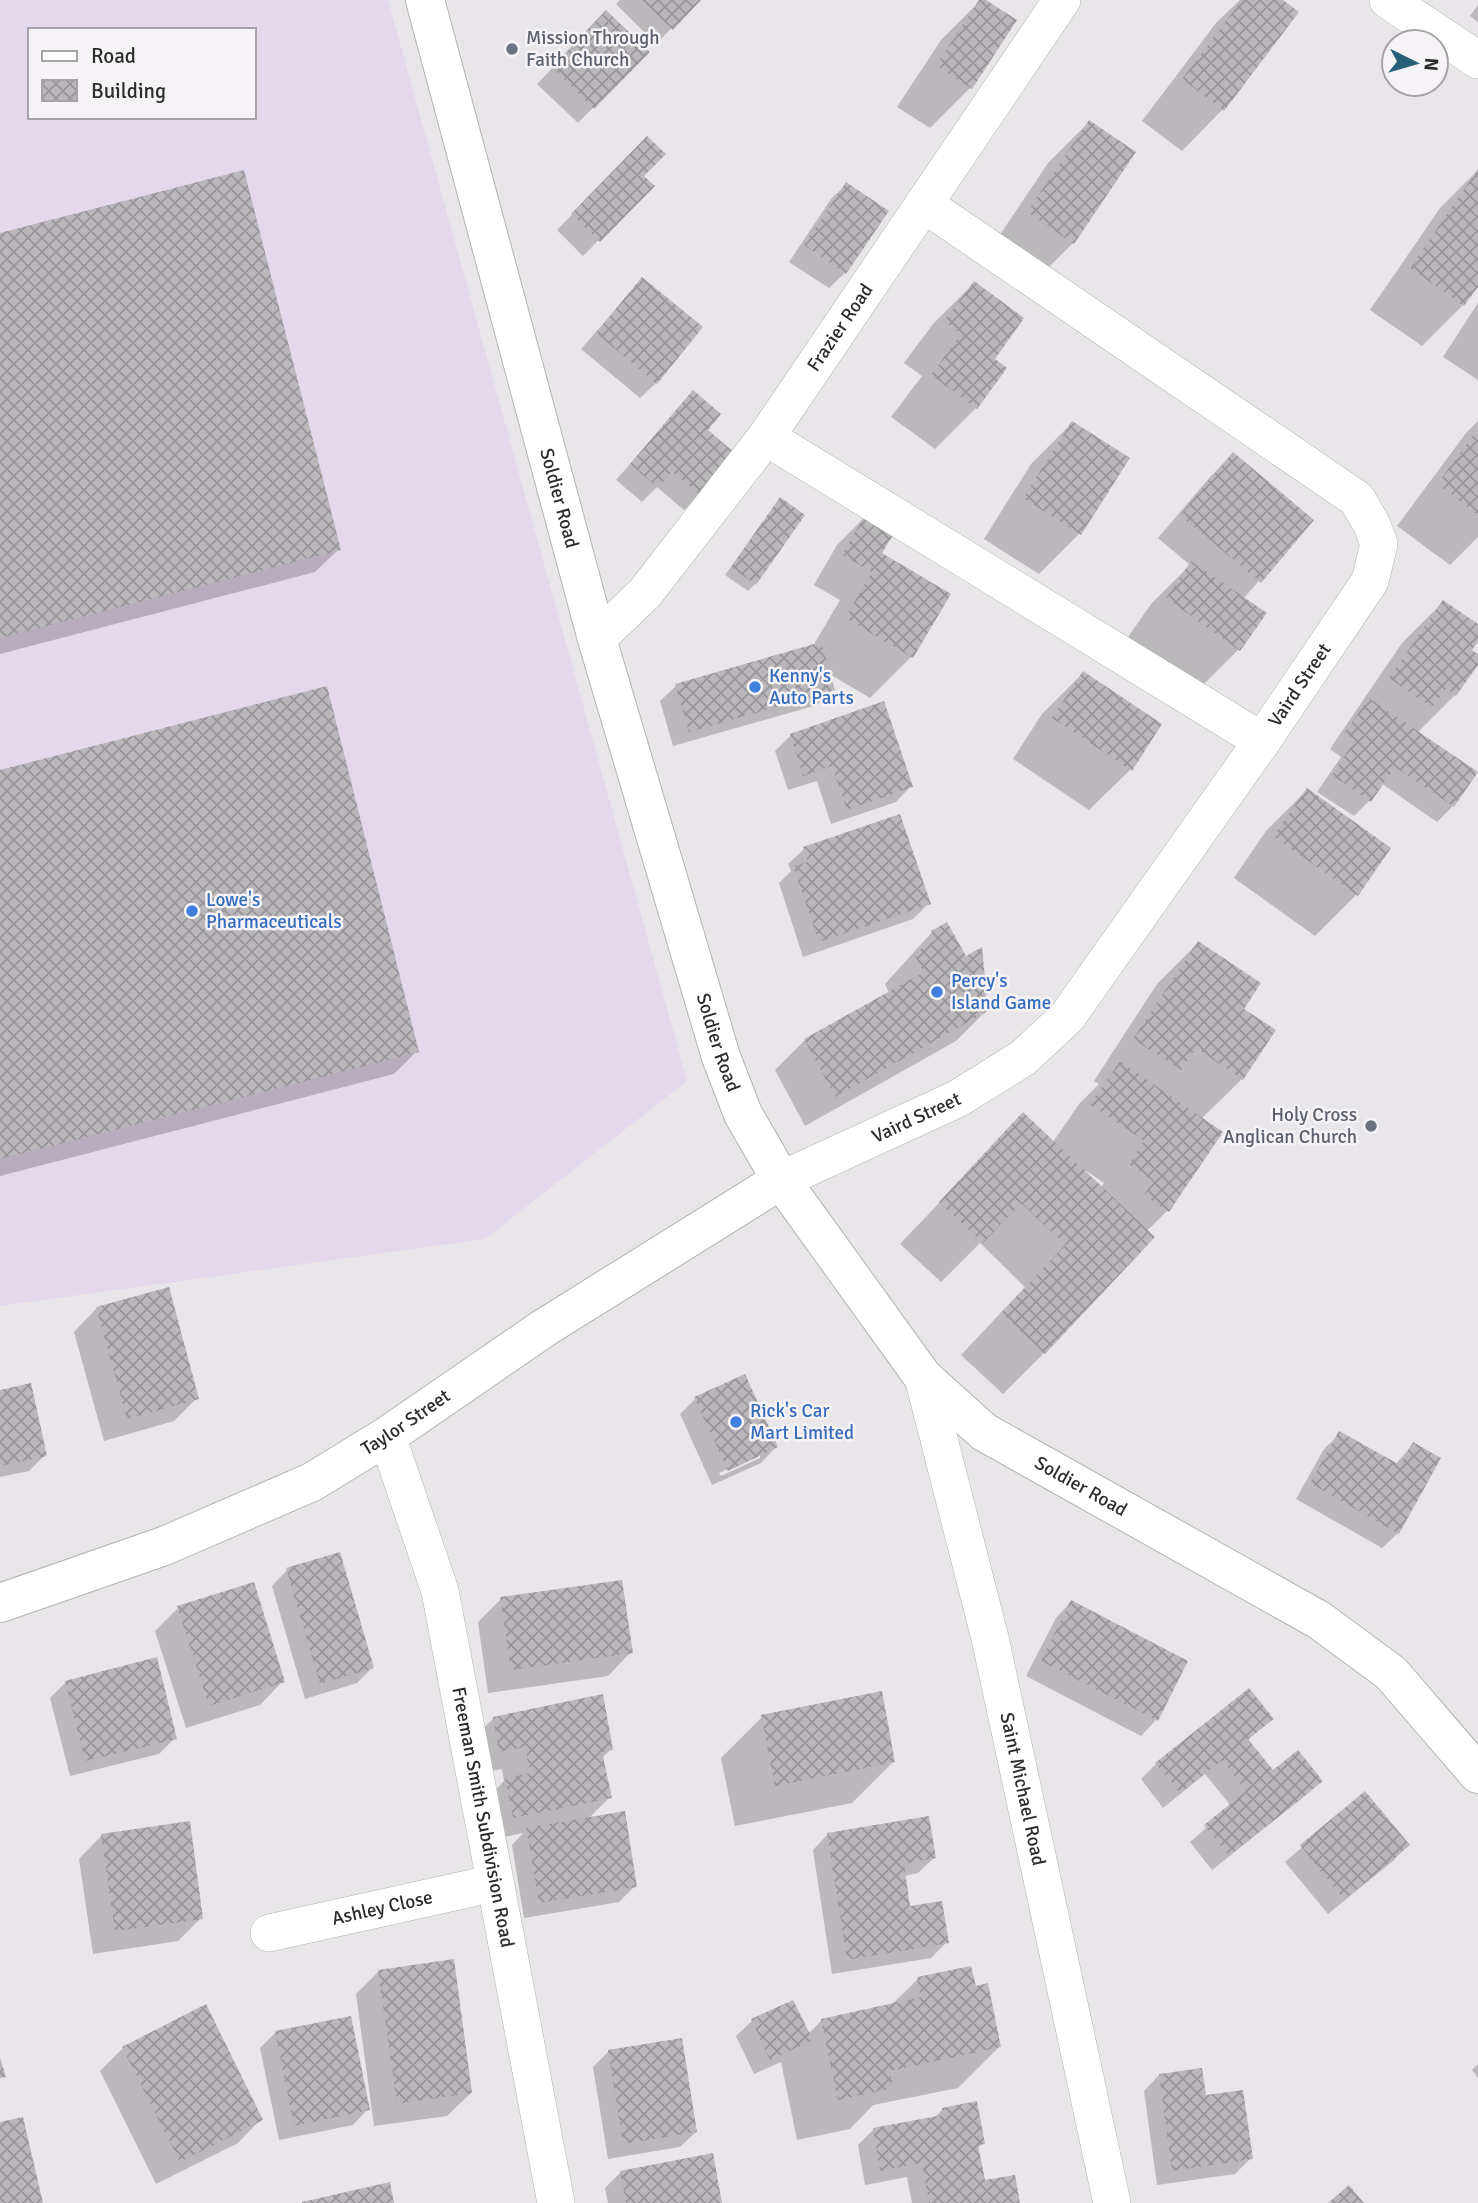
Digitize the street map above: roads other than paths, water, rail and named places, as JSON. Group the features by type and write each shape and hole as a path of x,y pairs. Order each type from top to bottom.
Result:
{"main road":[{"name":"Soldier Road","path":"425,0 597,639 721,1057 743,1114 781,1180 923,1377 984,1432 1319,1620 1391,1673 1478,1774"},
{"name":"Taylor Street","path":"0,1603 189,1535 312,1482 387,1436 544,1328 781,1180"}],"street":[{"name":"Frazier Road","path":"597,639 645,593 766,438 1062,0"},
{"path":"1388,0 1478,60"},
{"name":"Vaird Street","path":"781,1180 957,1099 1023,1058 1068,1017 1262,741 1370,581 1378,544 1372,525 1357,499 923,204"},
{"path":"766,438 1262,741"},
{"name":"Saint Michael Road","path":"923,1377 990,1638 1112,2203"},
{"name":"Freeman Smith Subdivision Road","path":"387,1436 440,1591 556,2203"},
{"name":"Ashley Close","path":"269,1933 495,1883"}],"place":[{"name":"Mission Through Faith Church","path":"512,49"},
{"name":"Kenny's Auto Parts","path":"755,687"},
{"name":"Lowe's Pharmaceuticals","path":"192,911"},
{"name":"Percy's Island Game","path":"937,992"},
{"name":"Holy Cross Anglican Church","path":"1371,1126"},
{"name":"Rick's Car Mart Limited","path":"736,1422"}]}
